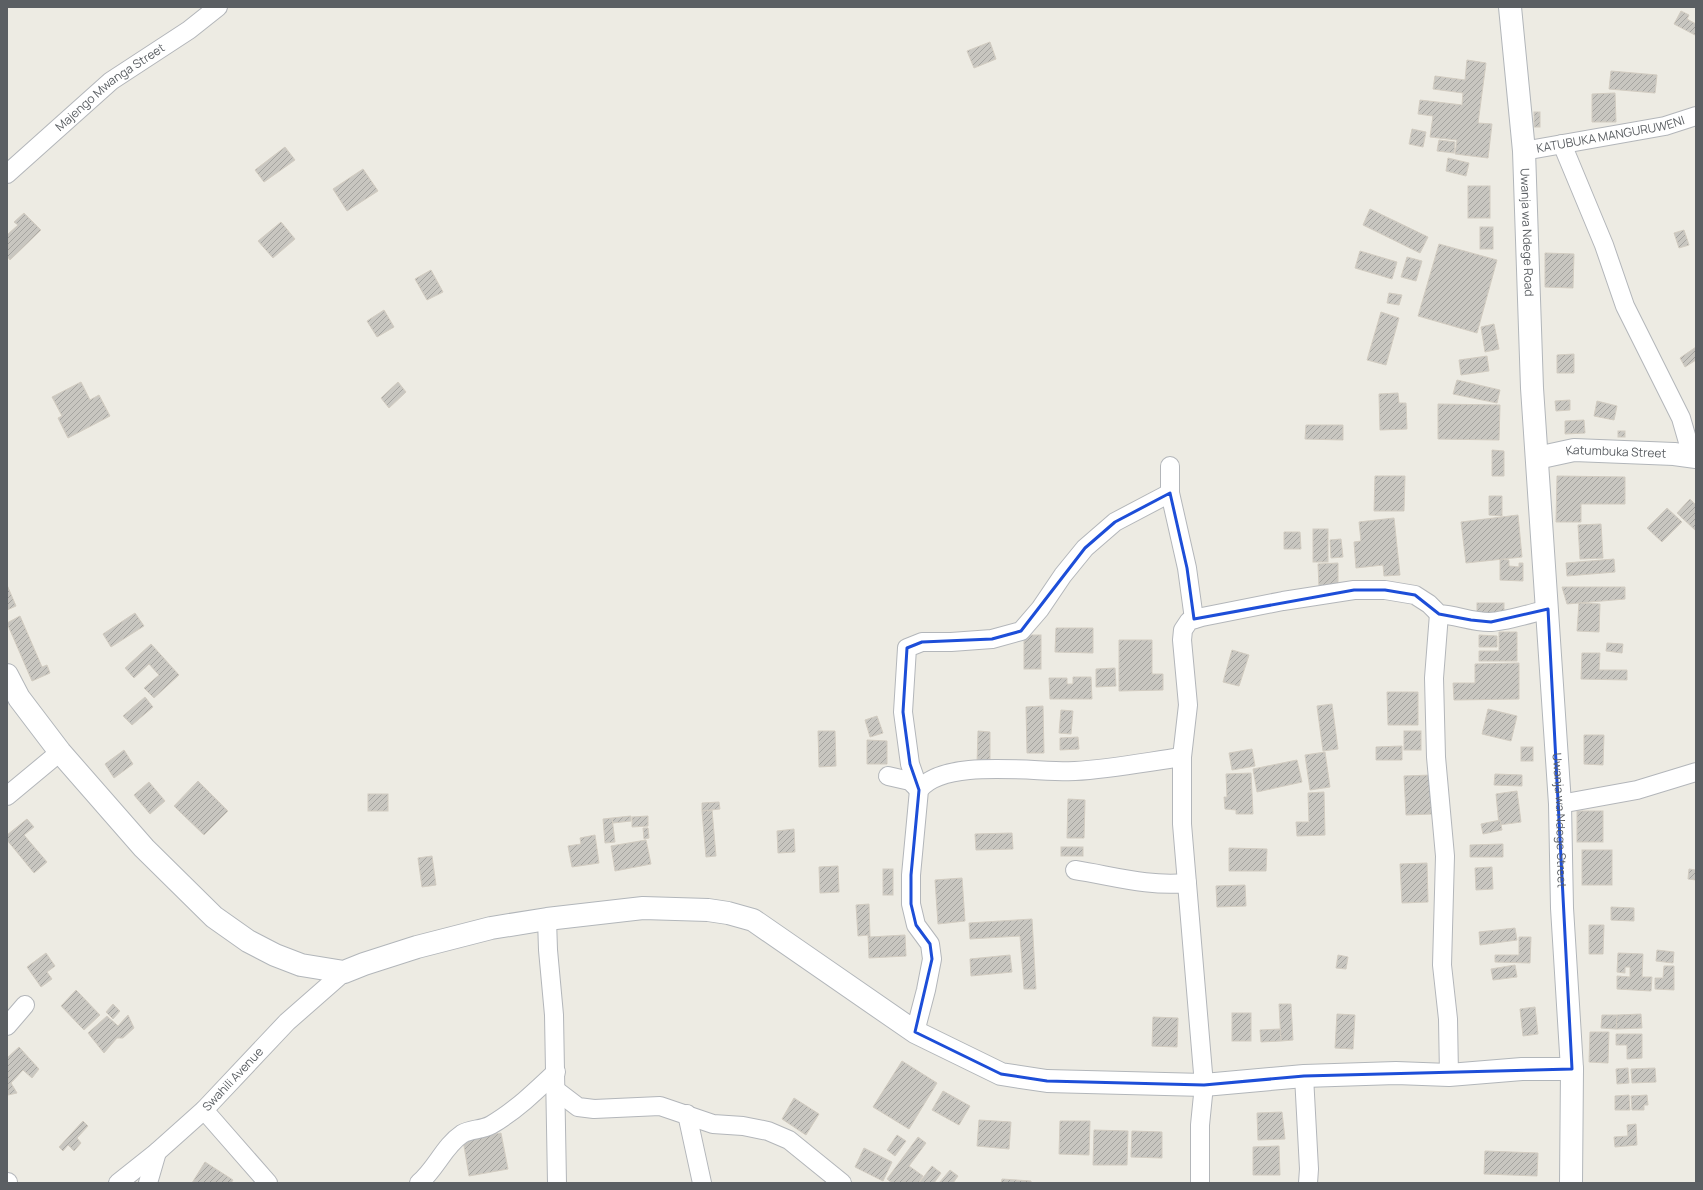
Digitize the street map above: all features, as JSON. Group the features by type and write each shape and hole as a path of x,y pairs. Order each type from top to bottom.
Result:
{"street":[{"name":"Majengo Mwanga Street","path":"7,174 111,81 189,30 218,7"},
{"name":"Uwanja wa Ndege Road","path":"1510,7 1524,151 1532,388 1537,458"},
{"name":"KATUBUKA MANGURUWENI","path":"1524,151 1665,126 1696,116"},
{"path":"1562,144 1604,244 1625,306 1681,418 1694,457"},
{"name":"Katumbuka Street","path":"1537,458 1574,450 1694,457"},
{"name":"Uwanja wa Ndege Street","path":"1537,458 1560,804 1562,908 1572,1069 1571,1183"},
{"path":"1170,466 1170,493 1187,568 1194,619"},
{"path":"915,1032 932,959 930,944 916,924 911,904 910,875 919,790 910,764 904,712 907,648 922,642 951,642 992,639 1021,631 1040,609 1063,575 1084,548 1115,522 1170,493"},
{"path":"1200,1183 1200,1125 1204,1085 1182,824 1182,757 1188,705 1183,630 1189,621 1194,619 1283,601 1354,590 1385,590 1415,595 1429,604 1439,614 1451,615 1470,620 1491,622 1548,609"},
{"path":"1439,614 1434,678 1435,725 1436,757 1445,856 1442,965 1448,1019 1449,1075"},
{"path":"7,675 19,698 60,752 144,848 214,917 248,941 275,955 301,965 344,972 424,945 491,928 547,919 643,908 708,910 728,913 753,920 915,1032 1001,1074 1047,1081 1204,1085 1304,1076 1396,1073 1449,1075 1522,1069 1572,1069"},
{"path":"7,796 60,752"},
{"path":"919,790 931,779 957,772 1016,768 1074,771 1182,757"},
{"path":"1560,804 1638,790 1696,772"},
{"path":"888,776 910,781 919,790"},
{"path":"1076,870 1140,882 1172,884 1187,882"},
{"path":"547,919 557,1091 558,1183"},
{"name":"Swahili Avenue","path":"118,1183 157,1152 204,1110 287,1022 344,972"},
{"path":"7,1026 25,1005"},
{"path":"419,1183 452,1143 463,1133 489,1126 502,1118 533,1094 556,1072"},
{"path":"1304,1076 1309,1169 1308,1183"},
{"path":"557,1091 578,1107 594,1109 660,1106 713,1124 743,1126 768,1131 790,1140 842,1183"},
{"path":"204,1110 268,1183"},
{"path":"687,1114 702,1183"},
{"path":"148,1183 157,1152"}],"highlighted area":[{"path":"1170,493 1187,568 1194,619 1354,590 1385,590 1415,595 1439,614 1491,622 1548,609 1572,1069 1304,1076 1204,1085 1047,1081 1001,1074 915,1032 932,959 930,944 916,925 911,904 911,875 919,790 910,764 903,712 907,648 922,642 992,639 1021,631 1085,548 1115,522"}],"building":[{"path":"1681,11 1689,15 1687,19 1696,24 1695,35 1674,24"},
{"path":"990,42 996,59 974,68 967,51"},
{"path":"1467,60 1486,63 1478,123 1492,124 1488,158 1455,154 1457,140 1430,137 1433,116 1418,114 1420,100 1462,105 1463,93 1433,89 1435,76 1465,80"},
{"path":"1611,71 1657,75 1655,93 1609,89"},
{"path":"1615,93 1616,122 1592,122 1592,94"},
{"path":"1534,112 1540,112 1540,127 1534,127"},
{"path":"1412,129 1426,132 1423,147 1409,144"},
{"path":"1439,140 1455,142 1454,153 1437,151"},
{"path":"285,147 295,160 264,182 255,170"},
{"path":"1448,158 1469,163 1466,176 1446,171"},
{"path":"363,169 378,191 347,211 333,189"},
{"path":"1468,186 1490,186 1490,218 1468,218"},
{"path":"1370,209 1428,237 1420,253 1363,225"},
{"path":"24,213 41,230 10,260 7,256 7,235 18,225 14,222"},
{"path":"281,222 295,239 273,258 258,241"},
{"path":"1480,227 1493,227 1493,249 1480,249"},
{"path":"1684,230 1689,245 1679,248 1674,233"},
{"path":"1439,244 1497,260 1477,333 1418,316"},
{"path":"1360,251 1397,262 1392,279 1355,268"},
{"path":"1545,253 1574,254 1573,288 1545,287"},
{"path":"1407,257 1422,261 1416,281 1401,277"},
{"path":"431,270 443,292 427,300 415,279"},
{"path":"1389,293 1402,295 1399,305 1387,303"},
{"path":"384,310 394,327 377,337 367,321"},
{"path":"1381,312 1399,318 1386,365 1367,360"},
{"path":"1494,324 1499,349 1485,352 1481,327"},
{"path":"1696,347 1696,360 1685,367 1680,358"},
{"path":"1574,354 1574,373 1557,373 1557,355"},
{"path":"1487,356 1489,371 1461,375 1459,360"},
{"path":"1457,380 1500,390 1497,403 1453,394"},
{"path":"81,382 90,400 99,395 110,416 68,438 58,418 62,416 52,397"},
{"path":"398,382 406,392 389,408 381,398"},
{"path":"1398,393 1399,403 1406,403 1407,429 1380,430 1379,394"},
{"path":"1570,400 1570,410 1556,411 1555,401"},
{"path":"1597,401 1617,406 1614,420 1594,416"},
{"path":"1438,404 1500,405 1499,440 1438,439"},
{"path":"1584,420 1585,433 1565,434 1565,421"},
{"path":"1306,425 1343,425 1343,440 1305,439"},
{"path":"1618,431 1625,431 1625,437 1618,437"},
{"path":"1492,450 1504,451 1504,476 1492,476"},
{"path":"1375,476 1405,476 1404,511 1374,511"},
{"path":"1557,476 1625,477 1625,504 1581,504 1581,522 1556,522"},
{"path":"1489,496 1502,496 1502,516 1489,515"},
{"path":"1690,499 1696,505 1696,531 1677,513"},
{"path":"1667,508 1682,522 1662,542 1647,528"},
{"path":"1518,515 1522,557 1466,563 1461,522"},
{"path":"1394,518 1400,575 1384,576 1383,565 1356,568 1354,542 1361,541 1359,522"},
{"path":"1601,524 1603,558 1580,559 1578,525"},
{"path":"1313,529 1328,529 1328,562 1313,562"},
{"path":"1284,532 1300,532 1301,549 1284,549"},
{"path":"1341,539 1343,557 1331,558 1330,540"},
{"path":"1500,559 1509,560 1509,566 1519,567 1519,563 1523,563 1523,581 1500,580"},
{"path":"1614,559 1615,572 1567,576 1566,563"},
{"path":"1338,563 1338,586 1319,587 1318,564"},
{"path":"7,585 16,606 7,610"},
{"path":"1562,587 1625,587 1625,599 1567,604"},
{"path":"1477,603 1504,603 1504,618 1477,618"},
{"path":"1579,603 1600,604 1599,632 1577,631"},
{"path":"135,613 144,626 111,647 103,634"},
{"path":"20,616 42,667 47,665 50,673 32,681 7,623"},
{"path":"1056,628 1093,628 1093,653 1055,652"},
{"path":"1499,632 1517,632 1517,661 1479,661 1479,651 1499,651"},
{"path":"1024,635 1041,635 1041,669 1024,669"},
{"path":"1479,635 1497,636 1497,647 1479,647"},
{"path":"1119,640 1152,640 1152,674 1163,674 1163,690 1119,691"},
{"path":"1607,643 1623,644 1622,653 1606,651"},
{"path":"151,644 179,675 154,698 144,688 159,675 149,664 134,678 125,668"},
{"path":"1232,650 1249,655 1239,686 1223,682"},
{"path":"1582,653 1600,653 1599,670 1627,670 1627,680 1581,679"},
{"path":"1519,663 1519,699 1454,700 1453,683 1475,683 1475,664"},
{"path":"1115,668 1116,686 1096,687 1096,669"},
{"path":"1073,677 1091,677 1092,699 1050,699 1049,678 1067,678 1067,684 1073,684"},
{"path":"1387,692 1418,692 1418,725 1388,725"},
{"path":"145,697 153,707 132,725 123,716"},
{"path":"1332,704 1338,749 1323,751 1317,706"},
{"path":"1043,706 1044,753 1027,753 1026,707"},
{"path":"1488,709 1517,716 1511,741 1482,734"},
{"path":"1061,710 1073,711 1071,734 1059,733"},
{"path":"877,716 883,733 870,737 865,720"},
{"path":"818,731 835,731 836,766 819,767"},
{"path":"978,731 990,732 990,764 977,764"},
{"path":"1404,731 1421,731 1421,750 1404,750"},
{"path":"1584,735 1604,735 1603,765 1584,764"},
{"path":"1078,737 1079,749 1060,750 1060,738"},
{"path":"867,740 887,741 887,764 867,764"},
{"path":"1402,746 1402,760 1376,760 1376,747"},
{"path":"1521,747 1533,747 1533,761 1521,761"},
{"path":"1252,749 1255,766 1232,770 1229,753"},
{"path":"124,750 133,764 114,778 105,764"},
{"path":"1325,752 1330,787 1310,790 1305,755"},
{"path":"1297,760 1302,782 1257,792 1253,769"},
{"path":"1251,773 1253,814 1236,814 1236,810 1225,809 1224,797 1227,797 1226,774"},
{"path":"1495,774 1522,775 1522,786 1494,785"},
{"path":"1431,775 1432,814 1406,815 1404,776"},
{"path":"198,781 228,811 204,835 174,806"},
{"path":"149,782 165,801 150,814 134,795"},
{"path":"1517,791 1521,822 1499,825 1496,794"},
{"path":"1324,792 1325,835 1297,836 1296,822 1309,822 1308,793"},
{"path":"368,794 388,794 388,811 368,811"},
{"path":"1068,799 1085,800 1084,838 1067,838"},
{"path":"719,802 720,809 702,811 702,803"},
{"path":"712,810 716,856 706,857 702,811"},
{"path":"1577,811 1603,811 1603,842 1577,842"},
{"path":"631,816 631,821 613,823 612,818"},
{"path":"648,816 648,826 632,827 632,817"},
{"path":"612,818 615,842 605,843 603,819"},
{"path":"27,819 34,827 24,835 47,862 34,873 7,840 7,835"},
{"path":"1500,820 1502,830 1483,834 1481,824"},
{"path":"643,828 648,828 649,838 644,839"},
{"path":"794,829 795,852 778,853 777,831"},
{"path":"1012,833 1013,849 976,850 975,834"},
{"path":"595,835 599,863 572,867 568,846 581,844 580,838"},
{"path":"646,840 651,864 615,871 611,846"},
{"path":"1503,844 1503,857 1470,857 1470,845"},
{"path":"1061,847 1083,847 1083,856 1061,856"},
{"path":"1229,848 1267,849 1266,871 1229,871"},
{"path":"1582,850 1612,850 1612,885 1582,885"},
{"path":"432,856 436,885 422,887 418,858"},
{"path":"1427,863 1428,902 1402,903 1400,864"},
{"path":"838,866 839,892 820,893 819,867"},
{"path":"1492,867 1493,889 1476,890 1475,868"},
{"path":"883,869 893,869 893,895 883,895"},
{"path":"1689,869 1696,870 1696,880 1688,879"},
{"path":"962,878 965,921 938,924 935,880"},
{"path":"1245,885 1246,906 1217,907 1216,886"},
{"path":"869,904 870,937 905,935 906,956 869,958 868,935 858,936 856,905"},
{"path":"1611,907 1634,908 1634,921 1611,920"},
{"path":"1032,919 1036,989 1024,989 1020,936 970,939 969,923"},
{"path":"1589,925 1604,925 1603,954 1589,954"},
{"path":"1515,928 1517,940 1480,945 1479,932"},
{"path":"1519,937 1531,937 1530,963 1495,962 1495,955 1519,955"},
{"path":"1657,950 1674,952 1673,963 1656,961"},
{"path":"46,953 55,966 47,972 52,979 41,987 27,967"},
{"path":"1618,953 1643,954 1642,977 1652,977 1651,991 1617,989 1617,976 1630,977 1630,967 1625,967 1625,973 1617,972"},
{"path":"1010,955 1012,972 971,976 970,959"},
{"path":"1338,955 1348,957 1346,969 1336,968"},
{"path":"1515,965 1517,977 1493,980 1491,969"},
{"path":"1664,966 1674,966 1674,990 1655,989 1655,978 1663,978"},
{"path":"76,990 100,1015 84,1030 61,1006"},
{"path":"113,1004 120,1011 113,1019 106,1012"},
{"path":"1279,1004 1291,1004 1293,1040 1281,1041"},
{"path":"1535,1007 1538,1034 1523,1036 1520,1009"},
{"path":"1232,1013 1251,1013 1251,1041 1232,1041"},
{"path":"1337,1014 1355,1015 1353,1049 1335,1048"},
{"path":"1641,1014 1642,1028 1616,1029 1617,1015"},
{"path":"128,1015 134,1028 123,1038 117,1038 104,1053 88,1033 107,1016 118,1026"},
{"path":"1602,1015 1617,1015 1616,1029 1601,1028"},
{"path":"1153,1017 1178,1018 1177,1047 1152,1046"},
{"path":"1280,1029 1281,1041 1261,1042 1260,1030"},
{"path":"1590,1032 1609,1032 1608,1063 1589,1062"},
{"path":"1616,1034 1642,1034 1642,1058 1627,1059 1627,1045 1616,1045"},
{"path":"19,1047 39,1069 32,1078 23,1070 11,1083 17,1093 8,1095 7,1058"},
{"path":"902,1061 937,1083 909,1129 873,1107"},
{"path":"1628,1068 1629,1083 1617,1084 1616,1069"},
{"path":"1655,1068 1656,1082 1632,1083 1631,1069"},
{"path":"943,1091 970,1106 959,1125 932,1110"},
{"path":"1629,1095 1630,1110 1615,1110 1615,1096"},
{"path":"1647,1095 1648,1105 1644,1105 1644,1110 1632,1110 1631,1096"},
{"path":"794,1098 819,1114 806,1135 782,1119"},
{"path":"1282,1112 1285,1139 1258,1140 1257,1113"},
{"path":"979,1120 1011,1122 1009,1149 977,1146"},
{"path":"83,1121 88,1126 77,1138 81,1143 74,1151 68,1145 63,1151 59,1147"},
{"path":"1060,1121 1090,1121 1089,1155 1059,1154"},
{"path":"1636,1124 1637,1145 1615,1147 1614,1137 1628,1136 1627,1125"},
{"path":"1094,1130 1128,1131 1127,1165 1093,1165"},
{"path":"1132,1131 1162,1132 1162,1158 1131,1157"},
{"path":"501,1133 508,1169 469,1176 463,1140"},
{"path":"897,1135 906,1141 895,1156 887,1150"},
{"path":"918,1137 926,1143 909,1166 923,1176 918,1183 892,1183 887,1179"},
{"path":"1279,1146 1280,1175 1253,1175 1253,1147"},
{"path":"864,1148 892,1162 883,1181 855,1167"},
{"path":"1485,1151 1538,1153 1537,1176 1484,1174"},
{"path":"205,1162 233,1180 231,1183 192,1183"},
{"path":"932,1166 941,1173 934,1183 919,1183"},
{"path":"950,1170 958,1176 953,1183 939,1183"},
{"path":"1002,1179 1031,1181 1031,1183 1001,1183"}]}
